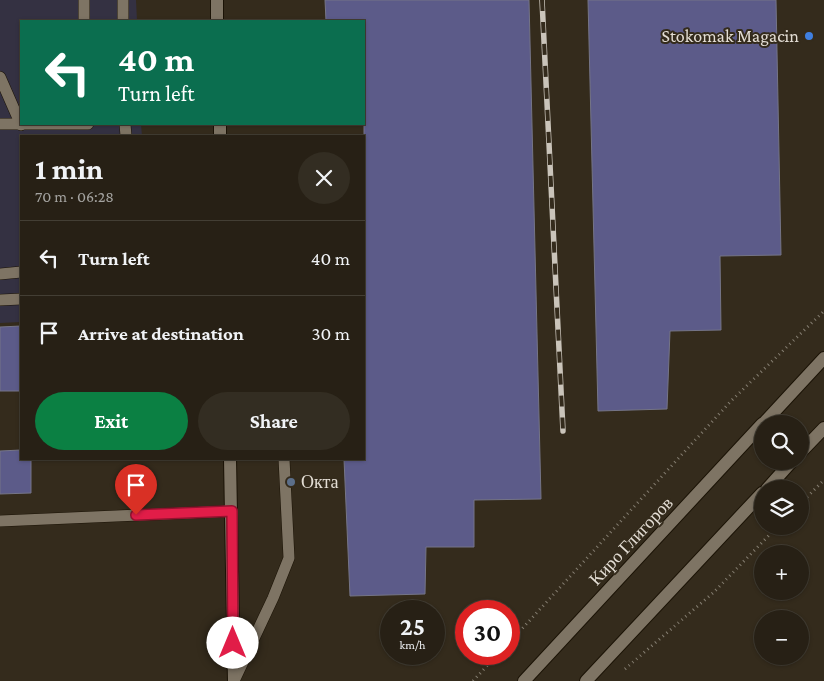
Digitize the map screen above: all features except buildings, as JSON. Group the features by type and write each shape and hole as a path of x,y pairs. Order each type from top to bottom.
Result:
{"street":[{"path":"217,0 217,20"},
{"name":"Киро Глигоров","path":"771,415 824,358"},
{"path":"809,444 824,428"},
{"name":"Киро Глигоров","path":"524,681 754,434"},
{"path":"230,460 234,681"},
{"path":"775,480 784,470"},
{"path":"586,681 754,502"}],"lane":[{"path":"84,0 84,20"},
{"path":"123,0 123,20"},
{"path":"0,77 20,120"},
{"path":"0,124 20,124"},
{"path":"0,274 20,272"},
{"path":"0,300 20,299"},
{"path":"234,681 274,598 289,558 284,460"},
{"path":"0,521 232,511"}],"path":[{"path":"520,630 731,401 824,311"},
{"path":"809,495 824,480"},
{"path":"619,675 714,592 769,535"},
{"path":"473,681 488,665"}],"shaded area":[{"path":"0,0 136,0 137,20 20,20 20,125 141,125 142,135 20,135 20,322 0,323"}],"railway":[{"path":"542,0 563,431"}],"place":[{"name":"Stokomak Magacin","path":"809,36"},
{"name":"Окта","path":"291,482"}],"route":[{"path":"136,515 232,511 233,643"}]}
